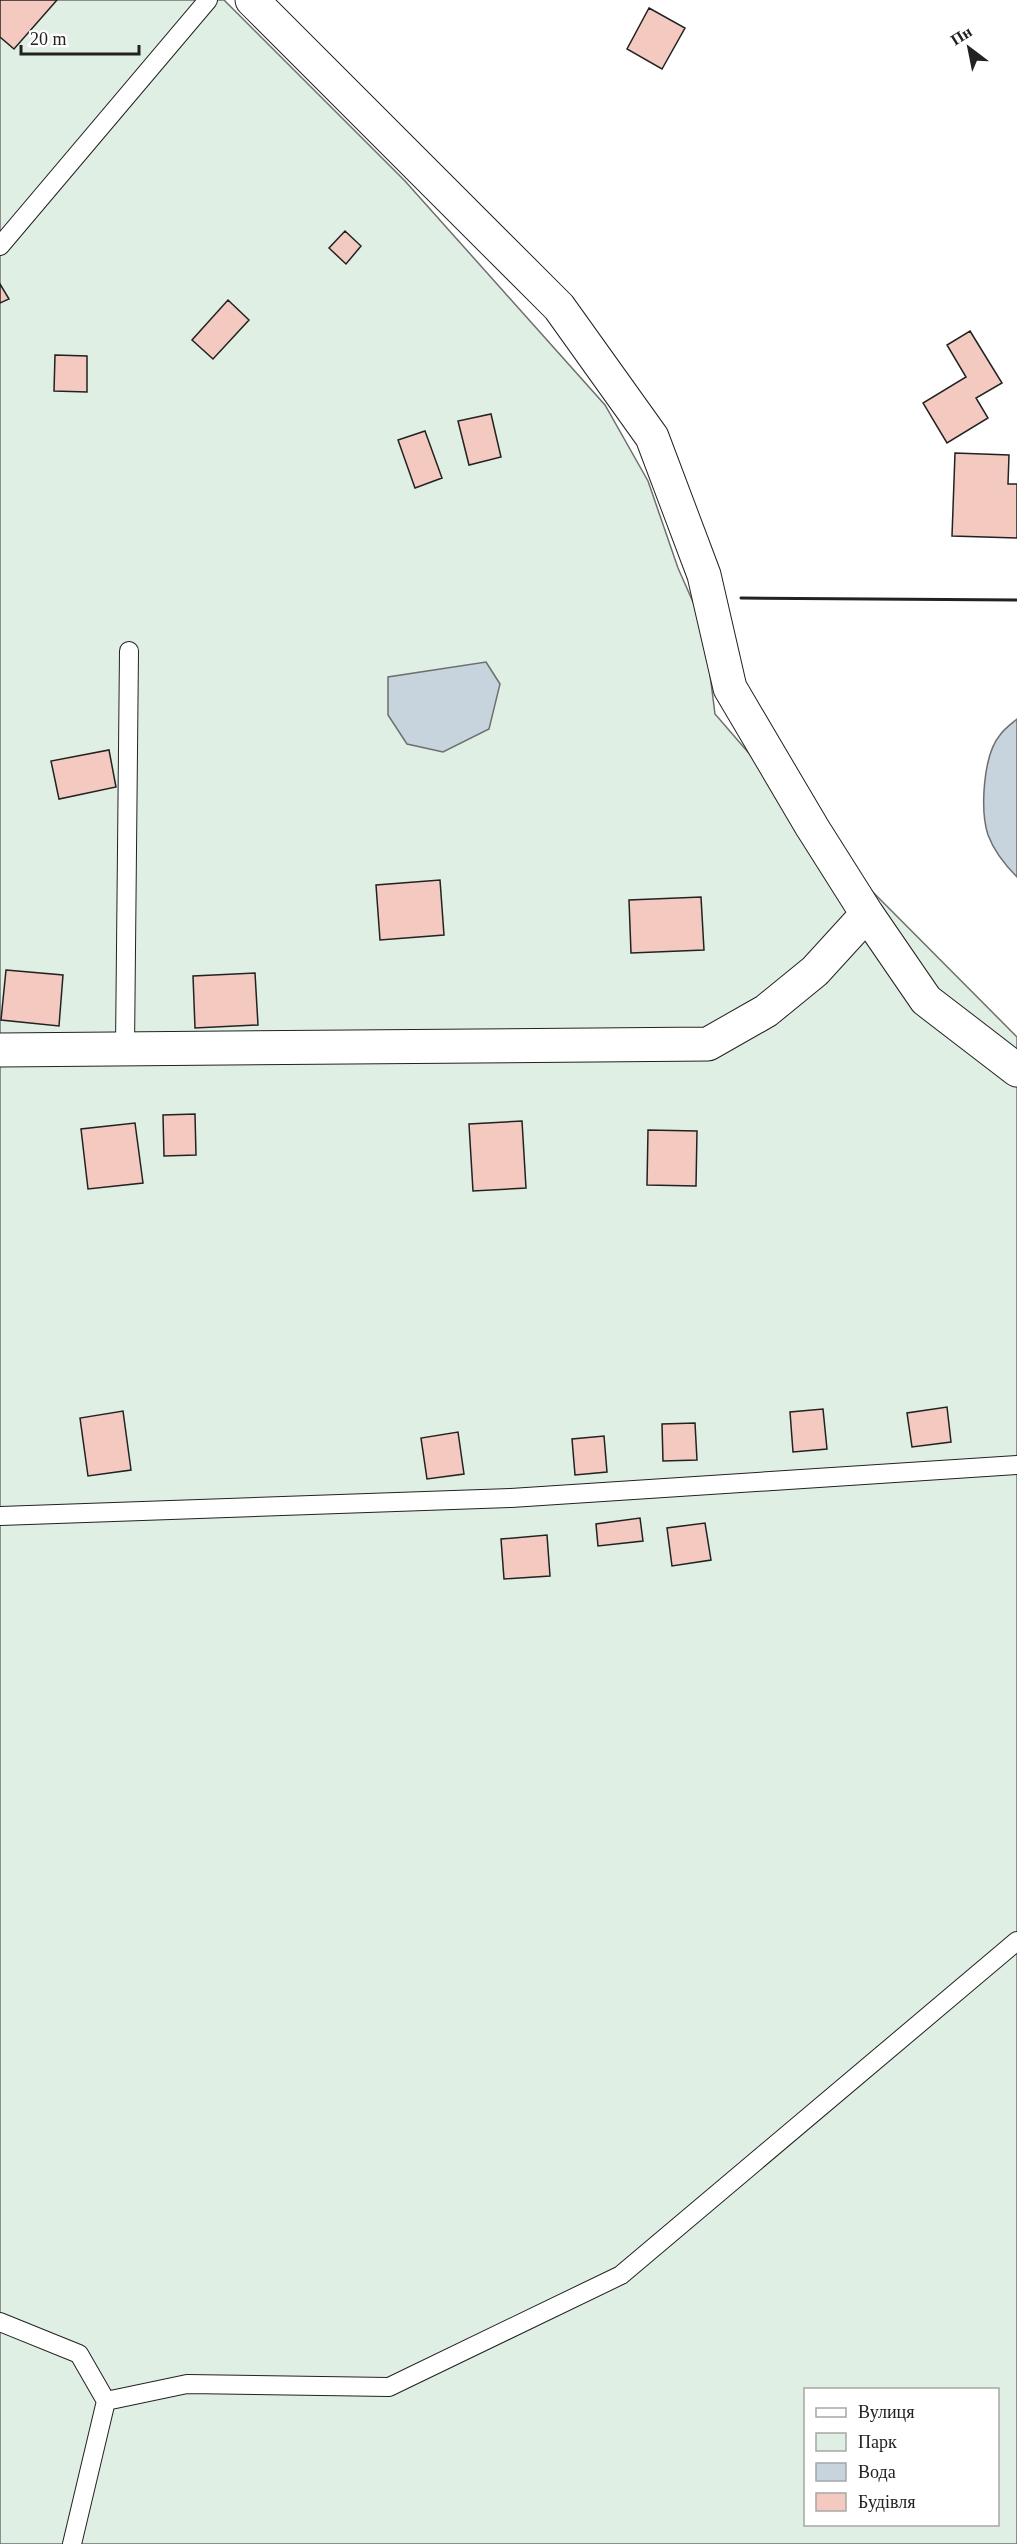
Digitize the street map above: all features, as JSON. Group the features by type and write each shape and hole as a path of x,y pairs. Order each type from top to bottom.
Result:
{"street":[{"path":"252,0 560,307 652,437 704,575 730,688 867,914 926,1000 1017,1070"},
{"path":"0,1050 708,1044 774,1004 815,971 867,914"}],"lane":[{"path":"0,246 208,0"},
{"path":"125,1048 129,651"},
{"path":"0,1516 511,1498 1017,1465"},
{"path":"106,2401 187,2384 389,2387 621,2276 1017,1941"},
{"path":"0,2322 79,2354 106,2401 72,2544"}],"green space":[{"path":"0,0 224,0 405,181 605,405 648,481 678,568 704,627 715,714 844,863 1017,1037 1017,2544 0,2544"}],"water":[{"path":"486,662 500,684 489,729 443,752 407,744 388,715 388,677"},
{"path":"1017,719 1017,877 993,847 988,835 984,798 987,769 994,744"}],"building":[{"path":"0,0 57,0 14,49 0,37"},
{"path":"649,8 685,28 662,69 627,49"},
{"path":"345,231 361,246 346,264 329,248"},
{"path":"0,284 9,299 0,303"},
{"path":"228,300 249,320 213,359 192,340"},
{"path":"970,331 1002,383 976,398 988,418 947,443 923,403 966,377 947,345"},
{"path":"55,355 87,356 87,392 54,391"},
{"path":"491,414 501,457 469,465 458,421"},
{"path":"425,431 442,478 415,488 398,440"},
{"path":"955,453 1009,455 1008,484 1017,484 1017,538 952,536"},
{"path":"109,750 116,787 59,799 51,761"},
{"path":"440,880 444,935 380,940 376,885"},
{"path":"701,897 704,950 631,953 629,900"},
{"path":"6,970 63,975 59,1026 1,1020"},
{"path":"255,973 258,1025 195,1028 193,976"},
{"path":"195,1114 196,1155 164,1156 163,1115"},
{"path":"522,1121 526,1188 473,1191 469,1124"},
{"path":"135,1123 143,1183 88,1189 81,1129"},
{"path":"648,1130 697,1131 696,1186 647,1185"},
{"path":"947,1407 951,1442 912,1447 907,1413"},
{"path":"823,1409 827,1449 793,1452 790,1412"},
{"path":"123,1411 131,1470 88,1476 80,1418"},
{"path":"695,1423 697,1460 663,1461 662,1424"},
{"path":"458,1432 464,1474 427,1479 421,1438"},
{"path":"604,1436 607,1472 575,1475 572,1439"},
{"path":"640,1518 643,1541 598,1546 596,1524"},
{"path":"705,1523 711,1560 672,1566 667,1528"},
{"path":"547,1535 550,1576 504,1579 501,1539"}],"wall":[{"path":"741,598 1017,600"}]}
